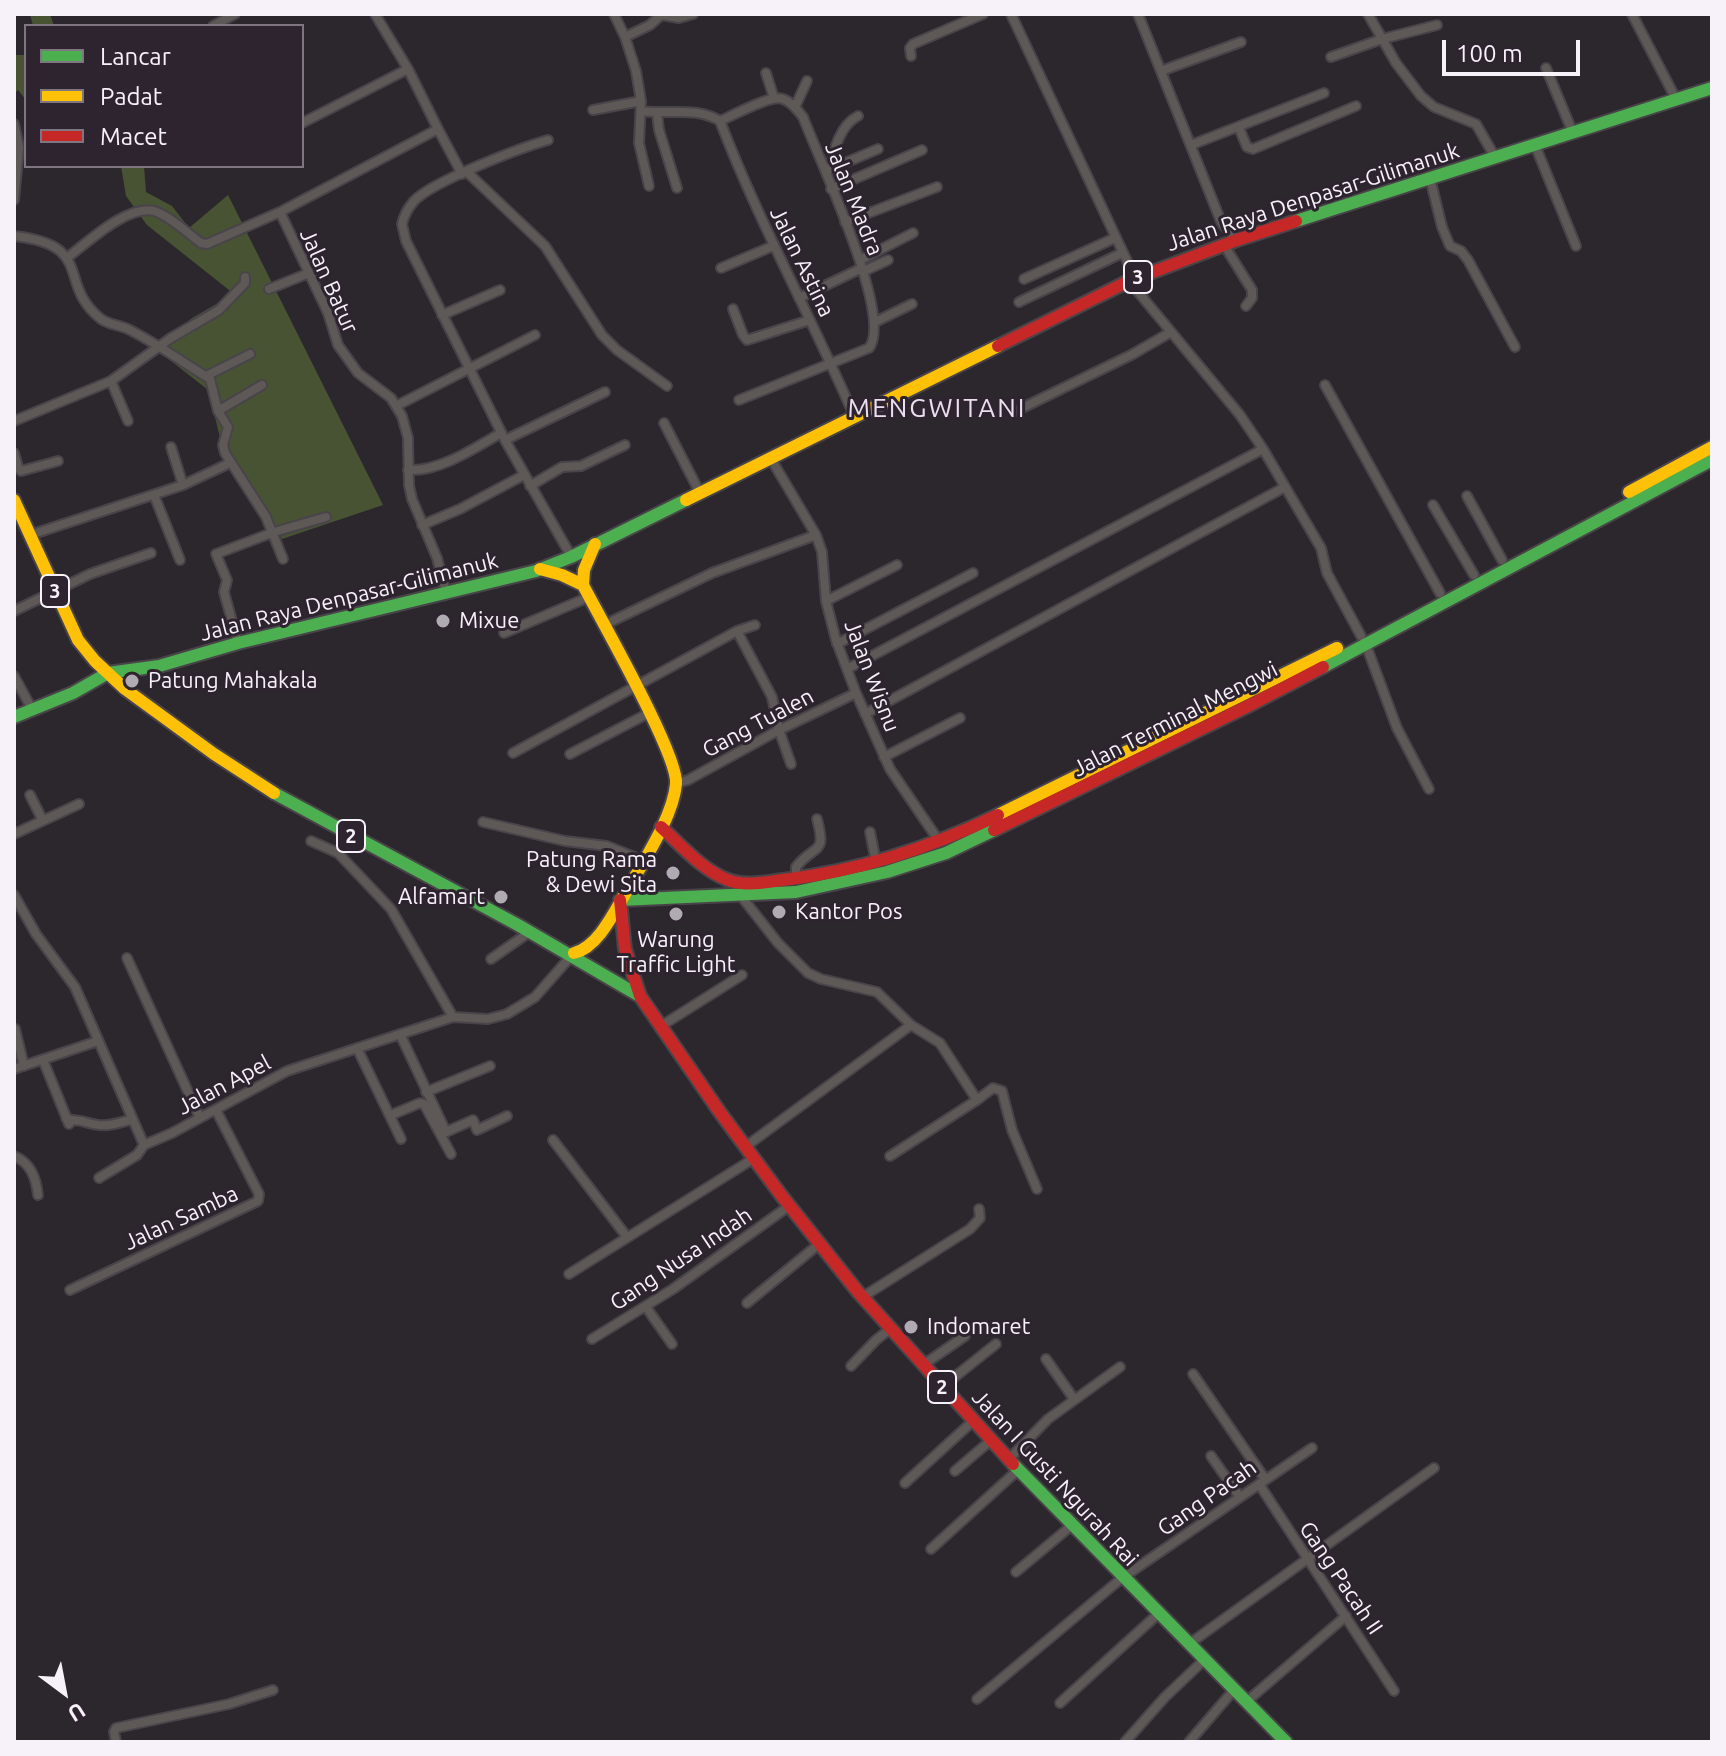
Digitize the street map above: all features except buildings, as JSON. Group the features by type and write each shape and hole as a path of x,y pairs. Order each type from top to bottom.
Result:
{"main road":[{"name":"Jalan Raya Denpasar-Gilimanuk","path":"108,673 159,666 238,643 499,582 540,569 571,557 1132,280 1226,244 1712,88"},
{"name":"Jalan Terminal Mengwi","path":"661,827 725,879 796,885 860,879 917,864 943,848 1227,716 1655,484 1712,447"},
{"name":"Jalan Terminal Mengwi","path":"1363,640 1502,560 1655,484 1712,460"},
{"name":"3","path":"16,508 78,640 108,673 141,700"},
{"path":"574,953 585,949 596,938 620,900 661,827 677,783 674,764 650,712 602,630 586,591 584,570 596,544"},
{"path":"540,569 562,575 586,591"},
{"path":"141,700 139,689 142,679 159,666"},
{"path":"14,717 73,693 108,673"},
{"name":"2","path":"141,700 186,736 251,780 352,837 574,953 640,996"},
{"name":"Jalan Terminal Mengwi","path":"620,900 741,896 943,848"},
{"name":"2","path":"620,900 625,960 640,996"},
{"name":"Jalan I Gusti Ngurah Rai","path":"640,996 789,1206 972,1422 1286,1742"}],"street":[{"path":"217,24 235,14"},
{"path":"375,14 464,173 531,230 545,246 602,335 617,350 667,386"},
{"path":"614,14 636,71 641,101 639,143 649,186"},
{"path":"625,37 650,25 662,15 679,18 693,14"},
{"path":"911,56 909,49 913,44 983,14"},
{"path":"1011,14 1132,280 1240,415 1321,548 1325,568 1363,640 1397,728 1429,789"},
{"path":"1138,14 1222,224 1226,244 1252,290 1252,298 1246,306"},
{"path":"1368,14 1421,96 1434,107 1476,124 1495,158"},
{"path":"1632,14 1676,100"},
{"path":"1331,57 1382,39 1437,25"},
{"path":"1161,71 1241,42"},
{"path":"1546,68 1573,133"},
{"path":"304,122 408,69"},
{"path":"766,73 774,98"},
{"path":"641,111 657,114 696,112 720,121 774,98 787,100 795,107 807,81"},
{"path":"1191,145 1324,93"},
{"path":"593,110 641,101"},
{"path":"1239,128 1247,147 1253,149 1356,106"},
{"name":"Jalan Madra","path":"795,107 803,117 828,171 831,189 862,266 875,322"},
{"path":"657,114 677,188"},
{"path":"828,171 838,140 848,123 858,116"},
{"name":"Jalan Astina","path":"720,121 742,178 855,418"},
{"path":"14,124 19,147 14,200"},
{"name":"Jalan Batur","path":"396,406 382,390 365,380 344,355 334,338 328,313 280,212 438,129"},
{"path":"548,140 464,173 414,200 402,224 406,241 503,436 571,557"},
{"path":"1535,145 1576,246"},
{"path":"828,171 878,149"},
{"path":"831,189 922,150"},
{"path":"1430,178 1450,246 1468,260 1515,347"},
{"path":"845,222 937,187"},
{"path":"68,257 134,212 152,210 207,244 280,212"},
{"path":"1222,224 1226,244"},
{"path":"799,298 862,266 913,233"},
{"path":"14,236 49,243 68,257 79,292 105,322 125,327 206,376 213,385 218,411 228,427 223,445 230,463 243,478 274,532 283,559"},
{"path":"1024,279 1115,238"},
{"path":"721,268 773,246"},
{"path":"1019,302 1122,253"},
{"path":"862,266 888,260"},
{"path":"269,289 309,273"},
{"path":"14,421 111,381 184,329 219,310 245,283 245,277"},
{"path":"442,315 500,290"},
{"path":"739,400 869,348 873,342 875,322 912,304"},
{"path":"733,309 747,340 810,320"},
{"path":"1016,411 1171,332"},
{"path":"446,593 437,558 412,499 408,438 396,406 535,335"},
{"path":"206,376 250,354"},
{"path":"111,381 128,421"},
{"path":"218,411 262,385"},
{"path":"1325,385 1440,593"},
{"path":"408,470 420,471 434,466 605,392"},
{"path":"664,423 700,493"},
{"path":"530,486 562,467 581,466 625,445"},
{"path":"171,447 183,485"},
{"path":"847,669 1263,449"},
{"path":"14,453 16,468 21,471 58,461"},
{"name":"Jalan Wisnu","path":"771,459 816,535 822,552 826,601 837,644 884,757 898,784 943,848"},
{"path":"30,535 183,485 230,463"},
{"path":"422,525 524,475"},
{"path":"865,714 1285,487"},
{"path":"154,495 180,560"},
{"path":"1467,496 1502,560"},
{"path":"1433,505 1474,575"},
{"path":"238,643 224,592 227,580 216,554 326,517"},
{"path":"602,630 722,568 816,535"},
{"path":"14,611 90,574 151,553"},
{"path":"826,601 897,565"},
{"path":"837,644 973,573"},
{"path":"504,633 586,591"},
{"path":"513,753 737,631 755,625"},
{"path":"737,631 772,697 791,764"},
{"path":"14,676 32,709"},
{"name":"Gang Tualen","path":"677,783 856,693"},
{"path":"570,754 650,712"},
{"path":"884,757 960,718"},
{"path":"30,795 42,819"},
{"path":"14,834 79,804"},
{"path":"796,885 796,867 817,850 823,840 817,819"},
{"path":"483,822 565,841 607,846 642,860"},
{"path":"870,832 876,863"},
{"path":"311,841 338,853 391,909 453,1017"},
{"path":"14,895 36,934 75,987 130,1120 144,1145"},
{"path":"741,896 778,943 808,973 877,992 911,1025 940,1043 977,1100"},
{"path":"491,959 531,930"},
{"name":"Jalan Apel","path":"99,1178 137,1155 144,1145 287,1071 453,1017 488,1019 507,1014 535,997 574,953"},
{"path":"127,958 200,1118"},
{"path":"661,1026 742,975"},
{"path":"745,1147 911,1025"},
{"path":"15,1029 24,1066"},
{"path":"400,1034 446,1132 473,1120 477,1130 507,1116"},
{"path":"14,1069 98,1041"},
{"path":"357,1048 401,1139"},
{"path":"43,1060 67,1121 81,1120 104,1127 130,1120"},
{"path":"426,1092 490,1066"},
{"path":"890,1156 993,1088 1002,1091 1012,1130 1037,1189"},
{"path":"391,1115 424,1104 451,1154"},
{"name":"Jalan Samba","path":"70,1290 258,1201 259,1194 216,1110"},
{"path":"553,1140 627,1237"},
{"path":"14,1156 26,1161 37,1182 38,1195"},
{"path":"569,1274 754,1158"},
{"name":"Gang Nusa Indah","path":"592,1339 646,1307 789,1206"},
{"path":"864,1296 970,1229 980,1218 979,1209"},
{"path":"747,1303 819,1244"},
{"path":"646,1307 672,1344"},
{"path":"851,1366 891,1328"},
{"path":"923,1365 965,1336"},
{"path":"942,1387 996,1344"},
{"path":"1046,1359 1074,1399"},
{"path":"1009,1460 1048,1419 1120,1367"},
{"name":"Gang Pacah II","path":"1193,1374 1394,1691"},
{"path":"905,1483 972,1422"},
{"path":"955,1471 990,1441"},
{"name":"Gang Pacah","path":"977,1699 1122,1578 1312,1448"},
{"path":"1211,1456 1239,1496"},
{"path":"1189,1645 1434,1468"},
{"path":"931,1549 1018,1470"},
{"path":"1016,1572 1071,1526"},
{"path":"1060,1703 1158,1614"},
{"path":"1246,1702 1346,1616"},
{"path":"1125,1742 1165,1697 1204,1660"},
{"path":"116,1742 116,1728 229,1704 273,1690"},
{"path":"1189,1742 1234,1690"}],"green space":[{"path":"30,14 50,14 53,24 32,24"},
{"path":"14,55 24,55 24,98 18,90 14,94"},
{"path":"121,168 144,168 146,192 172,206 189,228 228,195 383,505 282,539 222,445 208,390 156,349 192,318 234,294 147,225 126,196"}],"traffic: fast":[{"path":"1296,221 1712,88"},
{"path":"1323,667 1712,460"},
{"path":"108,673 159,666 238,643 536,571 686,500"},
{"path":"14,717 73,693 108,673"},
{"path":"274,793 518,925 638,995"},
{"path":"620,900 796,892 887,872 946,853 994,830"},
{"path":"1013,1464 1286,1742"}],"traffic: slow":[{"path":"686,500 998,346"},
{"path":"1629,492 1712,447"},
{"path":"14,500 78,640 95,661 125,689 274,793"},
{"path":"574,953 599,936 612,917 664,824 676,784 674,769 652,717 583,585 584,570 595,544"},
{"path":"540,569 583,585"},
{"path":"998,815 1337,648"}],"traffic: jam":[{"path":"998,346 1129,281 1296,221"},
{"path":"994,830 1323,667"},
{"path":"661,827 718,876 735,882 755,883 811,876 866,864 920,848 998,815"},
{"path":"620,900 625,949 640,996 719,1111 858,1292 1013,1464"}],"place":[{"name":"Mixue","path":"443,621"},
{"name":"Patung Mahakala","path":"132,681"},
{"name":"Patung Rama & Dewi Sita","path":"673,873"},
{"name":"Alfamart","path":"501,897"},
{"name":"Kantor Pos","path":"779,912"},
{"name":"Warung Traffic Light","path":"676,914"},
{"name":"Indomaret","path":"911,1327"}],"district":[{"name":"MENGWITANI","path":"937,408"}]}
